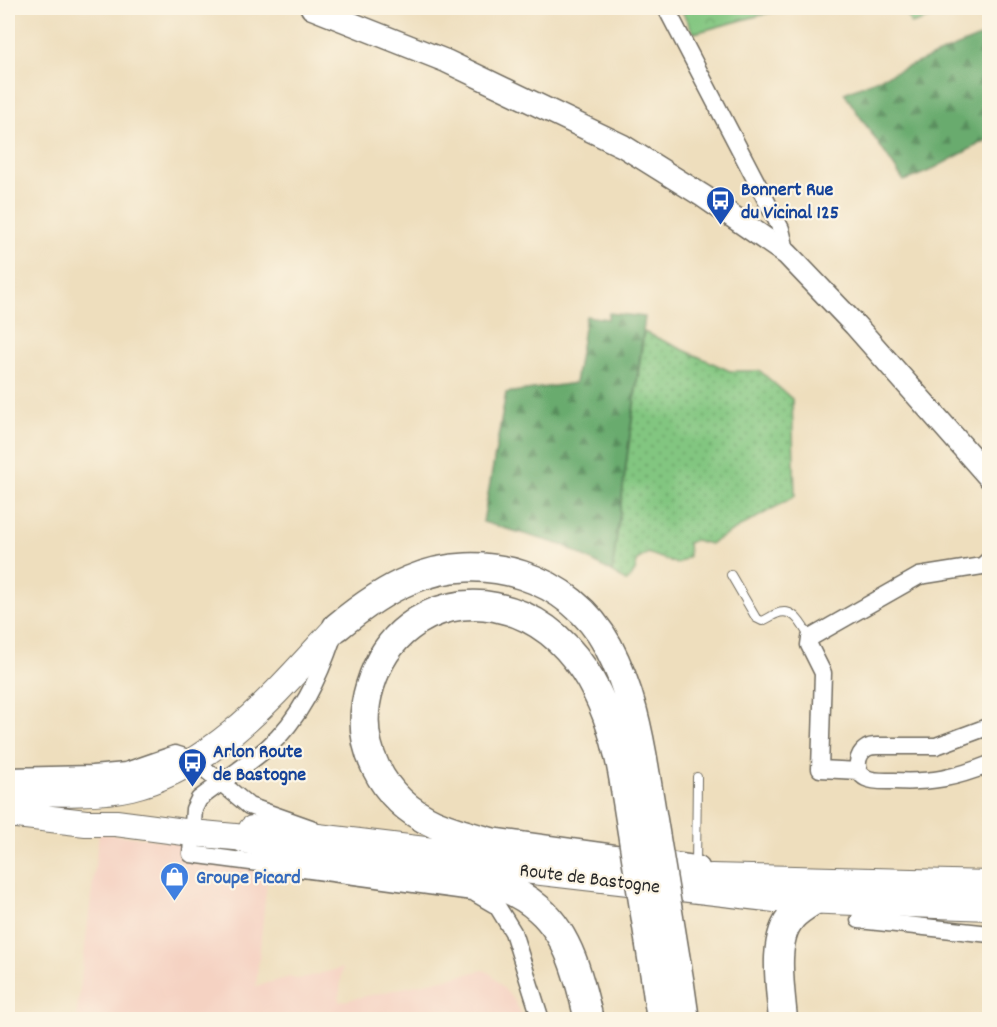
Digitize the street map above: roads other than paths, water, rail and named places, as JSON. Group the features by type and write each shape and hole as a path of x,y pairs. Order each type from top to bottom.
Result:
{"highway":[{"path":"337,627 386,591 412,579 440,571 469,567 505,570 526,576 564,596 580,610 607,644 631,700 639,731 635,777 668,984 685,1020"},
{"path":"635,777 618,746 607,714 579,662 564,643 527,618 504,609 483,605 446,608 409,627 391,644 375,669 367,696 364,719 365,738 377,774 387,787 415,813 434,824 466,836 492,842 696,870"},
{"path":"245,839 286,849 470,877 510,889 540,910 560,933 580,979 589,1020"},
{"path":"783,1020 779,954 782,936 790,918 815,900"},
{"path":"661,1020 668,984"}],"main road":[{"path":"8,791 81,792 130,787 156,778 194,760 258,710 337,627"},
{"name":"Route de Bastogne","path":"8,799 193,827 245,839 288,841 775,899 990,907"},
{"name":"Route de Bastogne","path":"8,814 86,823 193,827 346,841 677,877 990,884"},
{"path":"696,870 733,877"}],"street":[{"path":"312,8 446,60 623,146 703,196 787,254 855,325 990,478"},
{"path":"666,8 781,229 787,254"},
{"path":"859,771 820,769 823,673 809,645 810,638 919,576 982,566 990,559"},
{"path":"337,627 320,673 297,714 268,748 199,799 194,808 191,854 474,892 497,906 513,932 541,1020"},
{"path":"990,726 936,746 867,748 860,754 857,762 859,771 864,777 874,780 923,782 962,775 990,764"},
{"path":"8,776 126,771 175,754 194,760 240,801 249,806 346,841"},
{"path":"860,920 990,934"}],"lane":[{"path":"731,575 756,618 762,621 783,612 792,614 799,620 810,638"},
{"path":"696,870 697,777"}],"place":[{"name":"Bonnert Rue du Vicinal 125","path":"720,226"},
{"name":"Arlon Route de Bastogne","path":"192,788"},
{"name":"Groupe Picard","path":"175,902"}]}
